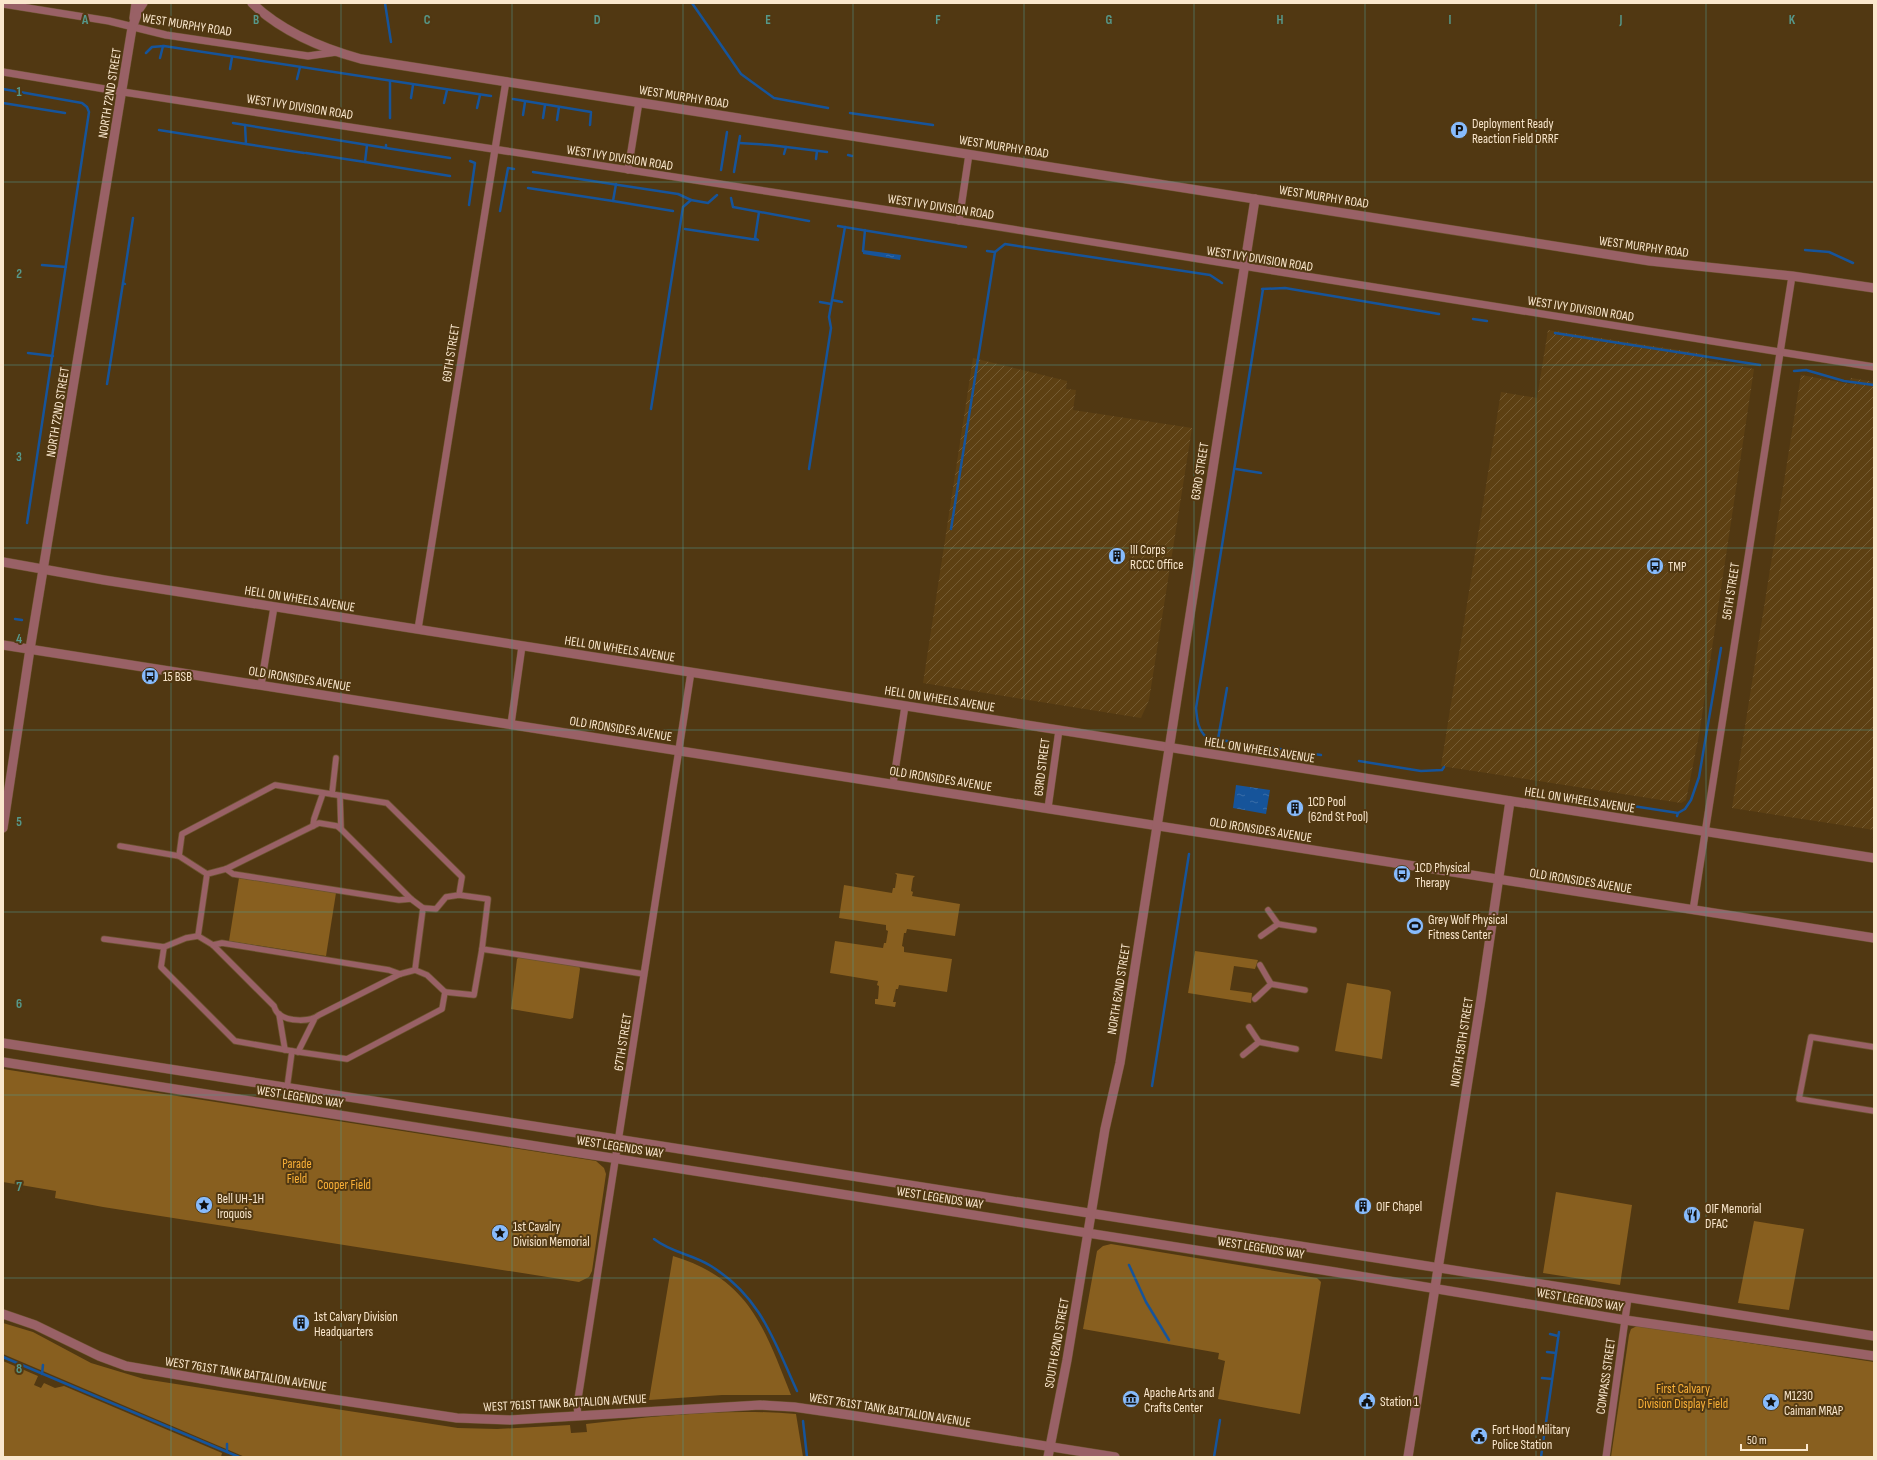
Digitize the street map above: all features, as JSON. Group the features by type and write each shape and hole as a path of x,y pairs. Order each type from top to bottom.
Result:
{"street":[{"path":"132,28 135,3"},
{"name":"NORTH 72ND STREET","path":"3,828 30,649 123,92 132,28 143,3"},
{"path":"252,3 294,34 337,52"},
{"name":"WEST MURPHY ROAD","path":"3,4 109,21 132,28 166,35 308,56 337,52 361,59 1650,261 1792,276 1874,288"},
{"name":"WEST IVY DIVISION ROAD","path":"3,72 123,92 495,148 959,221 1245,268 1451,299 1779,353 1874,367"},
{"name":"69TH STREET","path":"418,629 506,81"},
{"path":"628,170 639,102"},
{"path":"959,221 969,154"},
{"name":"63RD STREET","path":"1168,748 1255,199"},
{"name":"56TH STREET","path":"1693,910 1792,276"},
{"name":"HELL ON WHEELS AVENUE","path":"3,562 274,607 1874,858"},
{"path":"261,685 274,607"},
{"name":"OLD IRONSIDES AVENUE","path":"3,645 1874,938"},
{"path":"511,724 522,646"},
{"name":"67TH STREET","path":"578,1416 577,1405 691,672"},
{"path":"893,784 905,706"},
{"name":"63RD STREET","path":"1048,808 1059,730"},
{"name":"NORTH 62ND STREET","path":"1088,1233 1105,1129 1120,1062 1168,748"},
{"path":"332,794 336,758"},
{"path":"179,856 182,834 275,785 387,803 462,877 459,895"},
{"path":"313,826 323,793"},
{"path":"340,796 341,829"},
{"name":"NORTH 58TH STREET","path":"1408,1457 1499,880 1510,801"},
{"path":"208,874 226,868 319,823 337,826 341,829 411,899 423,908 436,909 446,897 459,895 488,900 482,949 474,995 445,992 427,975 414,970 400,974 319,1015 314,1020 296,1051 287,1088"},
{"path":"120,846 179,856 208,874"},
{"path":"226,868 233,874 399,900 411,899"},
{"path":"198,936 208,874"},
{"path":"414,970 423,908"},
{"path":"1268,910 1278,924"},
{"path":"1261,936 1278,924 1314,930"},
{"path":"104,939 164,947 186,938 198,936 213,944 274,1006 279,1014 284,1050"},
{"path":"213,944 222,943 374,967 400,974"},
{"path":"164,947 161,967 236,1041 284,1050 347,1059 442,1009 445,992"},
{"path":"482,949 644,974"},
{"path":"1260,965 1271,984 1305,990"},
{"path":"1255,999 1271,984"},
{"path":"279,1014 285,1017 307,1021 314,1020"},
{"path":"1249,1028 1259,1042 1296,1049"},
{"path":"1874,1047 1811,1037 1800,1099 1874,1111"},
{"path":"1243,1055 1259,1042"},
{"name":"WEST LEGENDS WAY","path":"3,1043 1874,1336"},
{"name":"WEST LEGENDS WAY","path":"3,1062 1435,1288 1625,1320 1874,1356"},
{"name":"SOUTH 62ND STREET","path":"1048,1457 1088,1233"},
{"name":"COMPASS STREET","path":"1606,1457 1628,1298"},
{"name":"WEST 761ST TANK BATTALION AVENUE","path":"3,1314 35,1325 98,1356 142,1370 457,1418 510,1420 726,1406 760,1405 794,1407 1115,1457"}],"shaded area":[{"path":"1548,330 1704,354 1704,360 1754,369 1699,735 1686,800 1681,803 1441,766 1501,392 1537,398"},
{"path":"973,358 1067,381 1066,389 1076,390 1073,410 1192,428 1149,700 1141,718 923,683"},
{"path":"1801,375 1850,384 1851,378 1874,382 1874,830 1732,808"}],"green space":[{"path":"895,873 915,876 913,878 911,891 913,892 912,896 960,904 955,936 907,929 906,933 904,933 902,946 904,947 904,952 952,959 947,992 899,985 898,989 896,989 893,1002 896,1002 895,1007 875,1004 875,999 878,999 878,981 830,973 835,941 883,948 884,943 886,943 888,931 886,930 886,925 839,918 844,885 892,893 893,888 895,888 897,875"},
{"path":"239,878 336,893 326,956 229,941"},
{"path":"1195,951 1258,960 1255,969 1234,966 1230,990 1252,993 1251,1003 1188,993"},
{"path":"519,957 579,966 580,969 573,1018 570,1019 511,1009 517,959"},
{"path":"1347,983 1389,990 1391,992 1382,1059 1335,1051"},
{"name":"Cooper Field","path":"3,1069 596,1161 604,1168 606,1174 592,1271 589,1277 579,1282 103,1207 55,1198 56,1191 3,1182"},
{"path":"1556,1192 1632,1205 1620,1285 1543,1273"},
{"path":"1754,1221 1804,1229 1789,1310 1738,1303"},
{"path":"1111,1244 1317,1278 1321,1282 1300,1414 1218,1399 1225,1361 1218,1359 1219,1353 1083,1329 1097,1251 1103,1246"},
{"path":"673,1256 699,1266 720,1278 737,1292 762,1327 791,1395 722,1395 649,1400"},
{"path":"3,1323 33,1332 91,1363 144,1379 458,1428 497,1429 570,1425 571,1433 587,1432 586,1424 665,1416 718,1412 770,1412 796,1414 803,1457 245,1457 3,1354"},
{"name":"First Calvary Division Display Field","path":"1637,1326 1874,1362 1874,1457 1611,1457 1629,1335 1631,1329"},
{"path":"3,1361 38,1376 34,1385 41,1388 44,1383 55,1388 64,1386 222,1453 221,1457 3,1457"}],"water":[{"path":"863,250 901,255 900,260 863,254"},
{"path":"1236,785 1270,790 1266,814 1233,808"}],"waterway":[{"path":"385,3 391,42"},
{"path":"692,3 741,74 774,98 828,108"},
{"path":"160,58 163,46"},
{"path":"146,53 152,47 164,46 491,96"},
{"path":"230,69 232,57"},
{"path":"297,79 300,67"},
{"path":"390,81 390,118"},
{"path":"411,98 413,85"},
{"path":"3,89 82,103 87,107 89,112 27,523"},
{"path":"444,103 447,90"},
{"path":"477,108 480,95"},
{"path":"513,99 591,112 590,125"},
{"path":"523,115 525,102"},
{"path":"3,103 65,113"},
{"path":"543,118 545,105"},
{"path":"557,120 559,107"},
{"path":"850,113 933,125"},
{"path":"233,123 386,148"},
{"path":"159,130 246,144 245,125"},
{"path":"721,170 727,132"},
{"path":"734,172 740,136"},
{"path":"739,143 827,152"},
{"path":"246,144 304,153"},
{"path":"306,153 365,162 367,145"},
{"path":"386,145 386,148 450,158"},
{"path":"784,154 786,147"},
{"path":"816,159 817,151"},
{"path":"848,155 852,156"},
{"path":"469,205 475,163 470,161"},
{"path":"365,162 450,176"},
{"path":"500,211 508,168 514,169"},
{"path":"533,172 678,194 691,200"},
{"path":"528,188 613,201 616,184"},
{"path":"651,409 683,207 691,200 708,203 717,195"},
{"path":"731,198 733,207 809,221"},
{"path":"613,201 673,211"},
{"path":"685,229 758,240 755,238 759,212"},
{"path":"125,284 123,283 133,218"},
{"path":"838,226 966,247"},
{"path":"809,469 831,328 829,317 845,227"},
{"path":"863,251 865,230"},
{"path":"995,252 1005,244 1210,275 1222,283"},
{"path":"1805,250 1829,252 1853,263"},
{"path":"951,529 995,252 987,251"},
{"path":"42,265 66,267"},
{"path":"107,384 123,283"},
{"path":"1262,289 1285,288 1439,314"},
{"path":"1207,738 1200,728 1196,708 1263,289"},
{"path":"832,300 842,302"},
{"path":"820,302 831,304"},
{"path":"1473,319 1487,321"},
{"path":"1555,333 1760,365"},
{"path":"28,353 53,356"},
{"path":"1794,371 1806,370 1844,381 1874,385"},
{"path":"1236,469 1261,473"},
{"path":"15,619 22,620"},
{"path":"1678,813 1685,809 1691,800 1699,777 1721,648"},
{"path":"1218,739 1227,688"},
{"path":"1206,743 1207,738 1321,755"},
{"path":"1359,761 1421,771 1442,770 1444,767"},
{"path":"1581,798 1678,813 1677,816"},
{"path":"1152,1086 1189,854"},
{"path":"654,1239 661,1244 711,1266 728,1278 742,1292 764,1321 797,1391"},
{"path":"1129,1265 1146,1302 1169,1340"},
{"path":"1541,1457 1559,1332"},
{"path":"1550,1334 1558,1336"},
{"path":"1547,1352 1556,1353"},
{"path":"3,1357 239,1457"},
{"path":"42,1374 43,1365"},
{"path":"1542,1378 1552,1379"},
{"path":"1214,1457 1220,1420"},
{"path":"803,1421 807,1457"},
{"path":"227,1444 227,1452"}],"place":[{"name":"Deployment Ready Reaction Field DRRF","path":"1459,130"},
{"name":"III Corps RCCC Office","path":"1117,556"},
{"name":"TMP","path":"1655,566"},
{"name":"15 BSB","path":"150,676"},
{"name":"1CD Pool (62nd St Pool)","path":"1295,808"},
{"name":"1CD Physical Therapy","path":"1402,874"},
{"name":"Grey Wolf Physical Fitness Center","path":"1415,926"},
{"name":"Bell UH-1H Iroquois","path":"204,1205"},
{"name":"OIF Chapel","path":"1363,1206"},
{"name":"OIF Memorial DFAC","path":"1692,1215"},
{"name":"1st Cavalry Division Memorial","path":"500,1233"},
{"name":"1st Calvary Division Headquarters","path":"301,1323"},
{"name":"Apache Arts and Crafts Center","path":"1131,1399"},
{"name":"Station 1","path":"1367,1401"},
{"name":"M1230 Caiman MRAP","path":"1771,1402"},
{"name":"Fort Hood Military Police Station","path":"1479,1436"}],"park label":[{"name":"Parade Field","path":"297,1170"}]}
